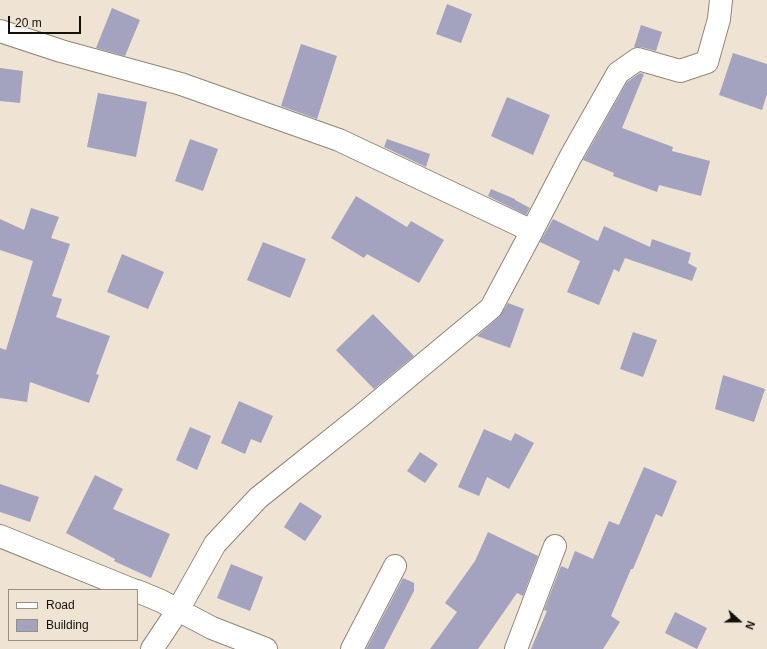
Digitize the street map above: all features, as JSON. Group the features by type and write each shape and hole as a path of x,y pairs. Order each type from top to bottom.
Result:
{"street":[{"path":"152,649 178,610 215,544 258,498 361,416 491,308 571,156 618,73 638,59 680,71 707,62 719,19 721,0"},
{"path":"0,31 61,51 181,84 339,140 532,231"},
{"path":"0,536 132,589"},
{"path":"516,649 555,546"},
{"path":"352,649 395,566"},
{"path":"138,591 212,628 266,649"}],"building":[{"path":"447,4 472,14 461,43 436,34"},
{"path":"112,8 140,20 125,56 96,48"},
{"path":"641,25 662,32 656,51 641,47 634,47"},
{"path":"301,44 337,56 317,119 281,106"},
{"path":"733,53 767,64 767,94 762,110 719,95"},
{"path":"0,68 23,71 20,103 0,101"},
{"path":"640,73 644,74 622,128 673,147 672,151 710,161 701,196 659,185 657,192 613,176 614,173 583,160 627,82"},
{"path":"98,93 147,102 136,157 87,147"},
{"path":"507,97 550,115 533,155 491,136"},
{"path":"190,139 218,149 203,191 175,181"},
{"path":"387,139 430,154 426,167 384,147"},
{"path":"491,189 515,199 530,208 526,215 488,196"},
{"path":"356,196 407,227 411,221 444,240 419,283 367,254 364,258 331,238"},
{"path":"31,208 59,217 51,238 70,244 52,296 62,299 56,317 110,336 96,374 99,375 89,403 30,382 27,402 0,398 0,348 6,350 33,261 0,250 0,219 24,230"},
{"path":"553,219 598,241 604,226 650,247 652,239 691,253 688,263 697,268 692,281 625,258 619,272 614,269 599,305 567,292 580,261 540,242"},
{"path":"263,242 306,259 290,298 247,280"},
{"path":"122,254 164,272 148,309 107,292"},
{"path":"508,303 524,309 510,348 477,336 499,317"},
{"path":"373,314 414,356 374,389 336,350"},
{"path":"633,332 657,340 643,377 620,369"},
{"path":"723,375 765,389 754,422 715,409"},
{"path":"239,401 273,416 261,443 251,439 245,454 221,443"},
{"path":"190,427 211,436 197,470 176,460"},
{"path":"484,429 511,441 515,433 534,443 509,489 487,477 479,496 458,487"},
{"path":"420,452 438,464 425,483 407,471"},
{"path":"644,467 677,481 662,517 656,514 611,616 620,622 603,649 531,649 547,611 544,610 561,566 568,569 575,551 593,559 609,521 619,525"},
{"path":"95,475 123,489 113,509 170,534 151,578 114,561 115,559 66,533"},
{"path":"0,484 39,497 30,522 0,512"},
{"path":"300,502 322,516 305,541 284,527"},
{"path":"488,532 538,556 523,596 517,593 478,649 430,649 457,612 445,603 475,561"},
{"path":"231,564 263,577 250,611 217,598"},
{"path":"403,578 414,583 414,591 384,649 366,649"},
{"path":"675,612 707,628 697,649 665,633"}]}
